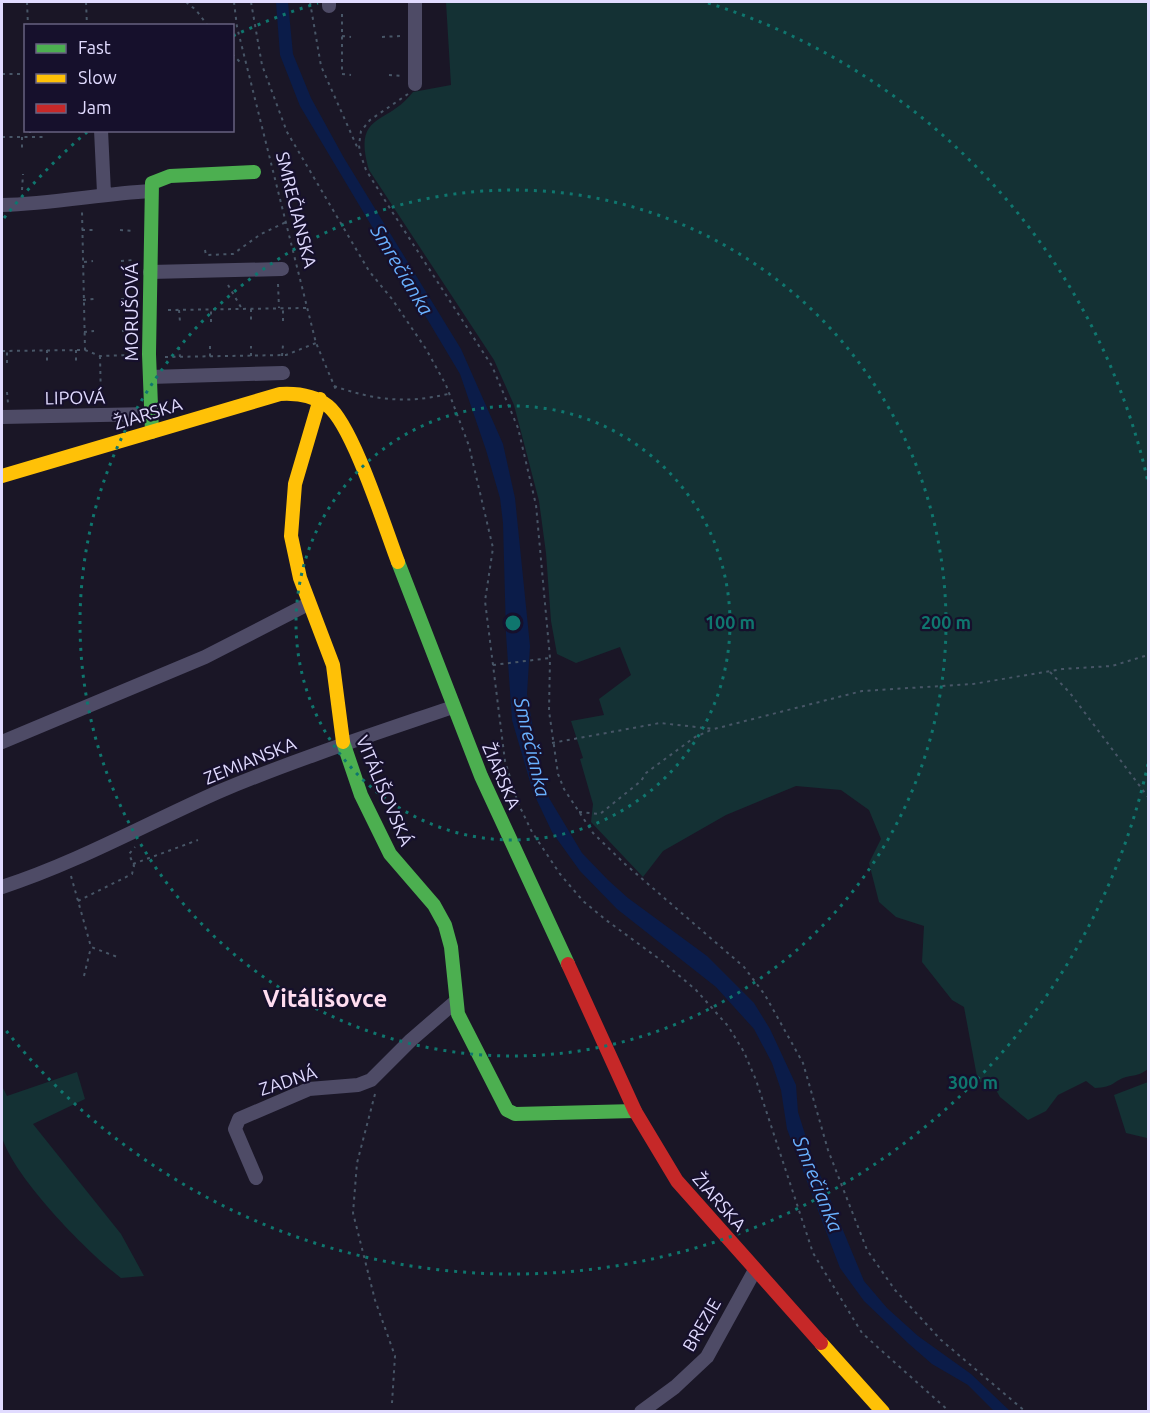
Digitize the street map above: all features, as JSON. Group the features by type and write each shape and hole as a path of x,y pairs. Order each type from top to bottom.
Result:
{"street":[{"path":"410,80 415,2"},
{"path":"101,132 104,194"},
{"path":"2,205 81,200 104,194 150,191 152,183 158,178 254,172"},
{"name":"MORUŠOVÁ","path":"150,191 149,356 152,432"},
{"path":"150,272 282,268"},
{"path":"150,377 283,372"},
{"name":"ŽIARSKA","path":"2,476 280,394 307,393 336,411 347,430 453,707 500,820 635,1111 677,1181 883,1412"},
{"name":"VITÁLIŠOVSKÁ","path":"320,399 305,442 291,516 291,538 295,563 334,668 340,731 365,800 390,855 402,873 439,912 445,925 454,962 455,1002 458,1014 507,1110 515,1114 635,1111"},
{"name":"LIPOVÁ","path":"2,417 150,414"},
{"path":"2,742 205,657 309,604"},
{"name":"ZEMIANSKA","path":"2,887 67,862 219,792 344,744 453,707"},
{"name":"ZADNÁ","path":"256,1178 235,1129 239,1119 309,1089 366,1083 455,1002"},
{"name":"BREZIE","path":"641,1412 675,1387 707,1357 755,1270"}],"path":[{"path":"27,2 28,24"},
{"path":"86,2 87,24"},
{"path":"186,2 196,10 206,24"},
{"name":"SMREČIANSKA","path":"234,2 237,27 316,343 338,395"},
{"path":"250,2 262,65 287,132 369,271 392,299 426,349 450,393 470,446 493,548 485,601 505,761 518,803 532,832 560,874 584,901 696,990 728,1026 744,1052 756,1080 813,1253 822,1270 862,1334 950,1412"},
{"path":"310,2 321,66 372,180 492,366 504,389 518,428 536,505 550,658 549,711 558,774 593,833 625,864 744,967 765,995 803,1063 828,1150 867,1250 895,1290 941,1340 1026,1412"},
{"path":"333,7 342,36 342,74 351,75"},
{"path":"342,36 351,37"},
{"path":"382,37 405,36"},
{"path":"234,56 241,63"},
{"path":"2,74 24,74"},
{"path":"360,153 361,131 370,120 404,99 410,80 390,75"},
{"path":"30,132 30,137"},
{"path":"2,137 43,137"},
{"path":"22,137 22,147"},
{"path":"12,190 23,190 23,174"},
{"path":"81,200 85,350"},
{"path":"205,250 206,255 233,254 261,234 286,222"},
{"path":"82,230 93,230"},
{"path":"120,230 135,231"},
{"path":"121,261 135,260"},
{"path":"83,262 93,261"},
{"path":"278,283 283,321"},
{"path":"228,284 242,309"},
{"path":"84,300 94,299"},
{"path":"121,299 135,299"},
{"path":"150,310 307,308"},
{"path":"179,309 180,322"},
{"path":"211,309 211,322"},
{"path":"251,309 251,321"},
{"path":"122,331 135,330"},
{"path":"84,332 94,332"},
{"path":"2,351 85,350 100,356 282,356 316,343"},
{"path":"282,356 283,345"},
{"path":"210,346 210,357"},
{"path":"251,346 251,356"},
{"path":"179,347 180,357"},
{"path":"47,350 47,362"},
{"path":"76,350 76,362"},
{"path":"7,351 7,363"},
{"path":"100,356 102,415"},
{"path":"334,386 369,398 424,400 450,393"},
{"path":"7,392 8,403"},
{"path":"48,392 48,402"},
{"path":"79,392 80,402"},
{"path":"579,812 600,814 641,781 646,773 679,748 714,729 862,691 973,684 1050,671 1112,666 1149,655"},
{"path":"493,665 550,658"},
{"path":"1050,671 1070,693 1149,797"},
{"path":"552,742 660,723 714,729"},
{"path":"133,864 198,840"},
{"path":"78,901 132,874 133,864 129,854 139,843"},
{"path":"67,862 92,947 84,976"},
{"path":"92,947 120,958"},
{"path":"386,1067 377,1085 357,1163 353,1213 375,1300 395,1356 392,1403"}],"green space":[{"path":"446,2 1148,2 1148,1069 1145,1071 1102,1087 1095,1088 1086,1081 1058,1095 1046,1111 1028,1120 1000,1097 992,1083 978,1082 964,1007 952,1000 922,962 924,926 896,917 879,902 869,863 881,839 869,810 841,790 796,786 726,815 663,851 643,877 591,822 593,804 580,759 583,758 571,721 604,715 599,699 631,675 620,647 576,663 557,654 551,621 539,501 514,405 494,360 369,170 365,151 365,138 369,129 375,122 403,103 413,92 451,85"},
{"path":"77,1072 85,1099 33,1124 121,1234 144,1276 121,1278 90,1251 36,1193 9,1154 2,1137 2,1086 7,1096"},
{"path":"1148,1082 1148,1142 1147,1138 1126,1133 1114,1095"}],"water":[{"name":"Smrečianka","path":"276,2 288,2 293,54 311,98 344,158 461,349 503,444 515,498 530,646 527,694 541,774 549,798 582,853 608,880 628,898 707,956 754,1003 770,1029 796,1085 798,1112 811,1153 864,1281 887,1308 918,1336 971,1374 1010,1411 994,1411 968,1385 932,1364 864,1301 840,1268 787,1129 781,1090 772,1063 754,1029 716,987 617,909 580,871 552,832 533,792 512,720 506,634 503,523 500,498 486,450 460,374 300,106 280,55"}],"traffic: fast":[{"path":"152,432 149,354 152,183 170,176 254,172"},
{"path":"398,562 481,776 568,964"},
{"path":"343,742 361,795 390,854 434,905 445,925 451,947 458,1014 507,1110 515,1114 635,1111"}],"traffic: slow":[{"path":"2,476 280,394 305,396 317,399 328,406 348,434 398,562"},
{"path":"320,399 295,484 291,536 300,578 333,665 343,742"},
{"path":"821,1343 883,1412"}],"traffic: jam":[{"path":"568,964 635,1111 677,1181 821,1343"}],"district":[{"name":"Vitálišovce","path":"325,999"}]}
